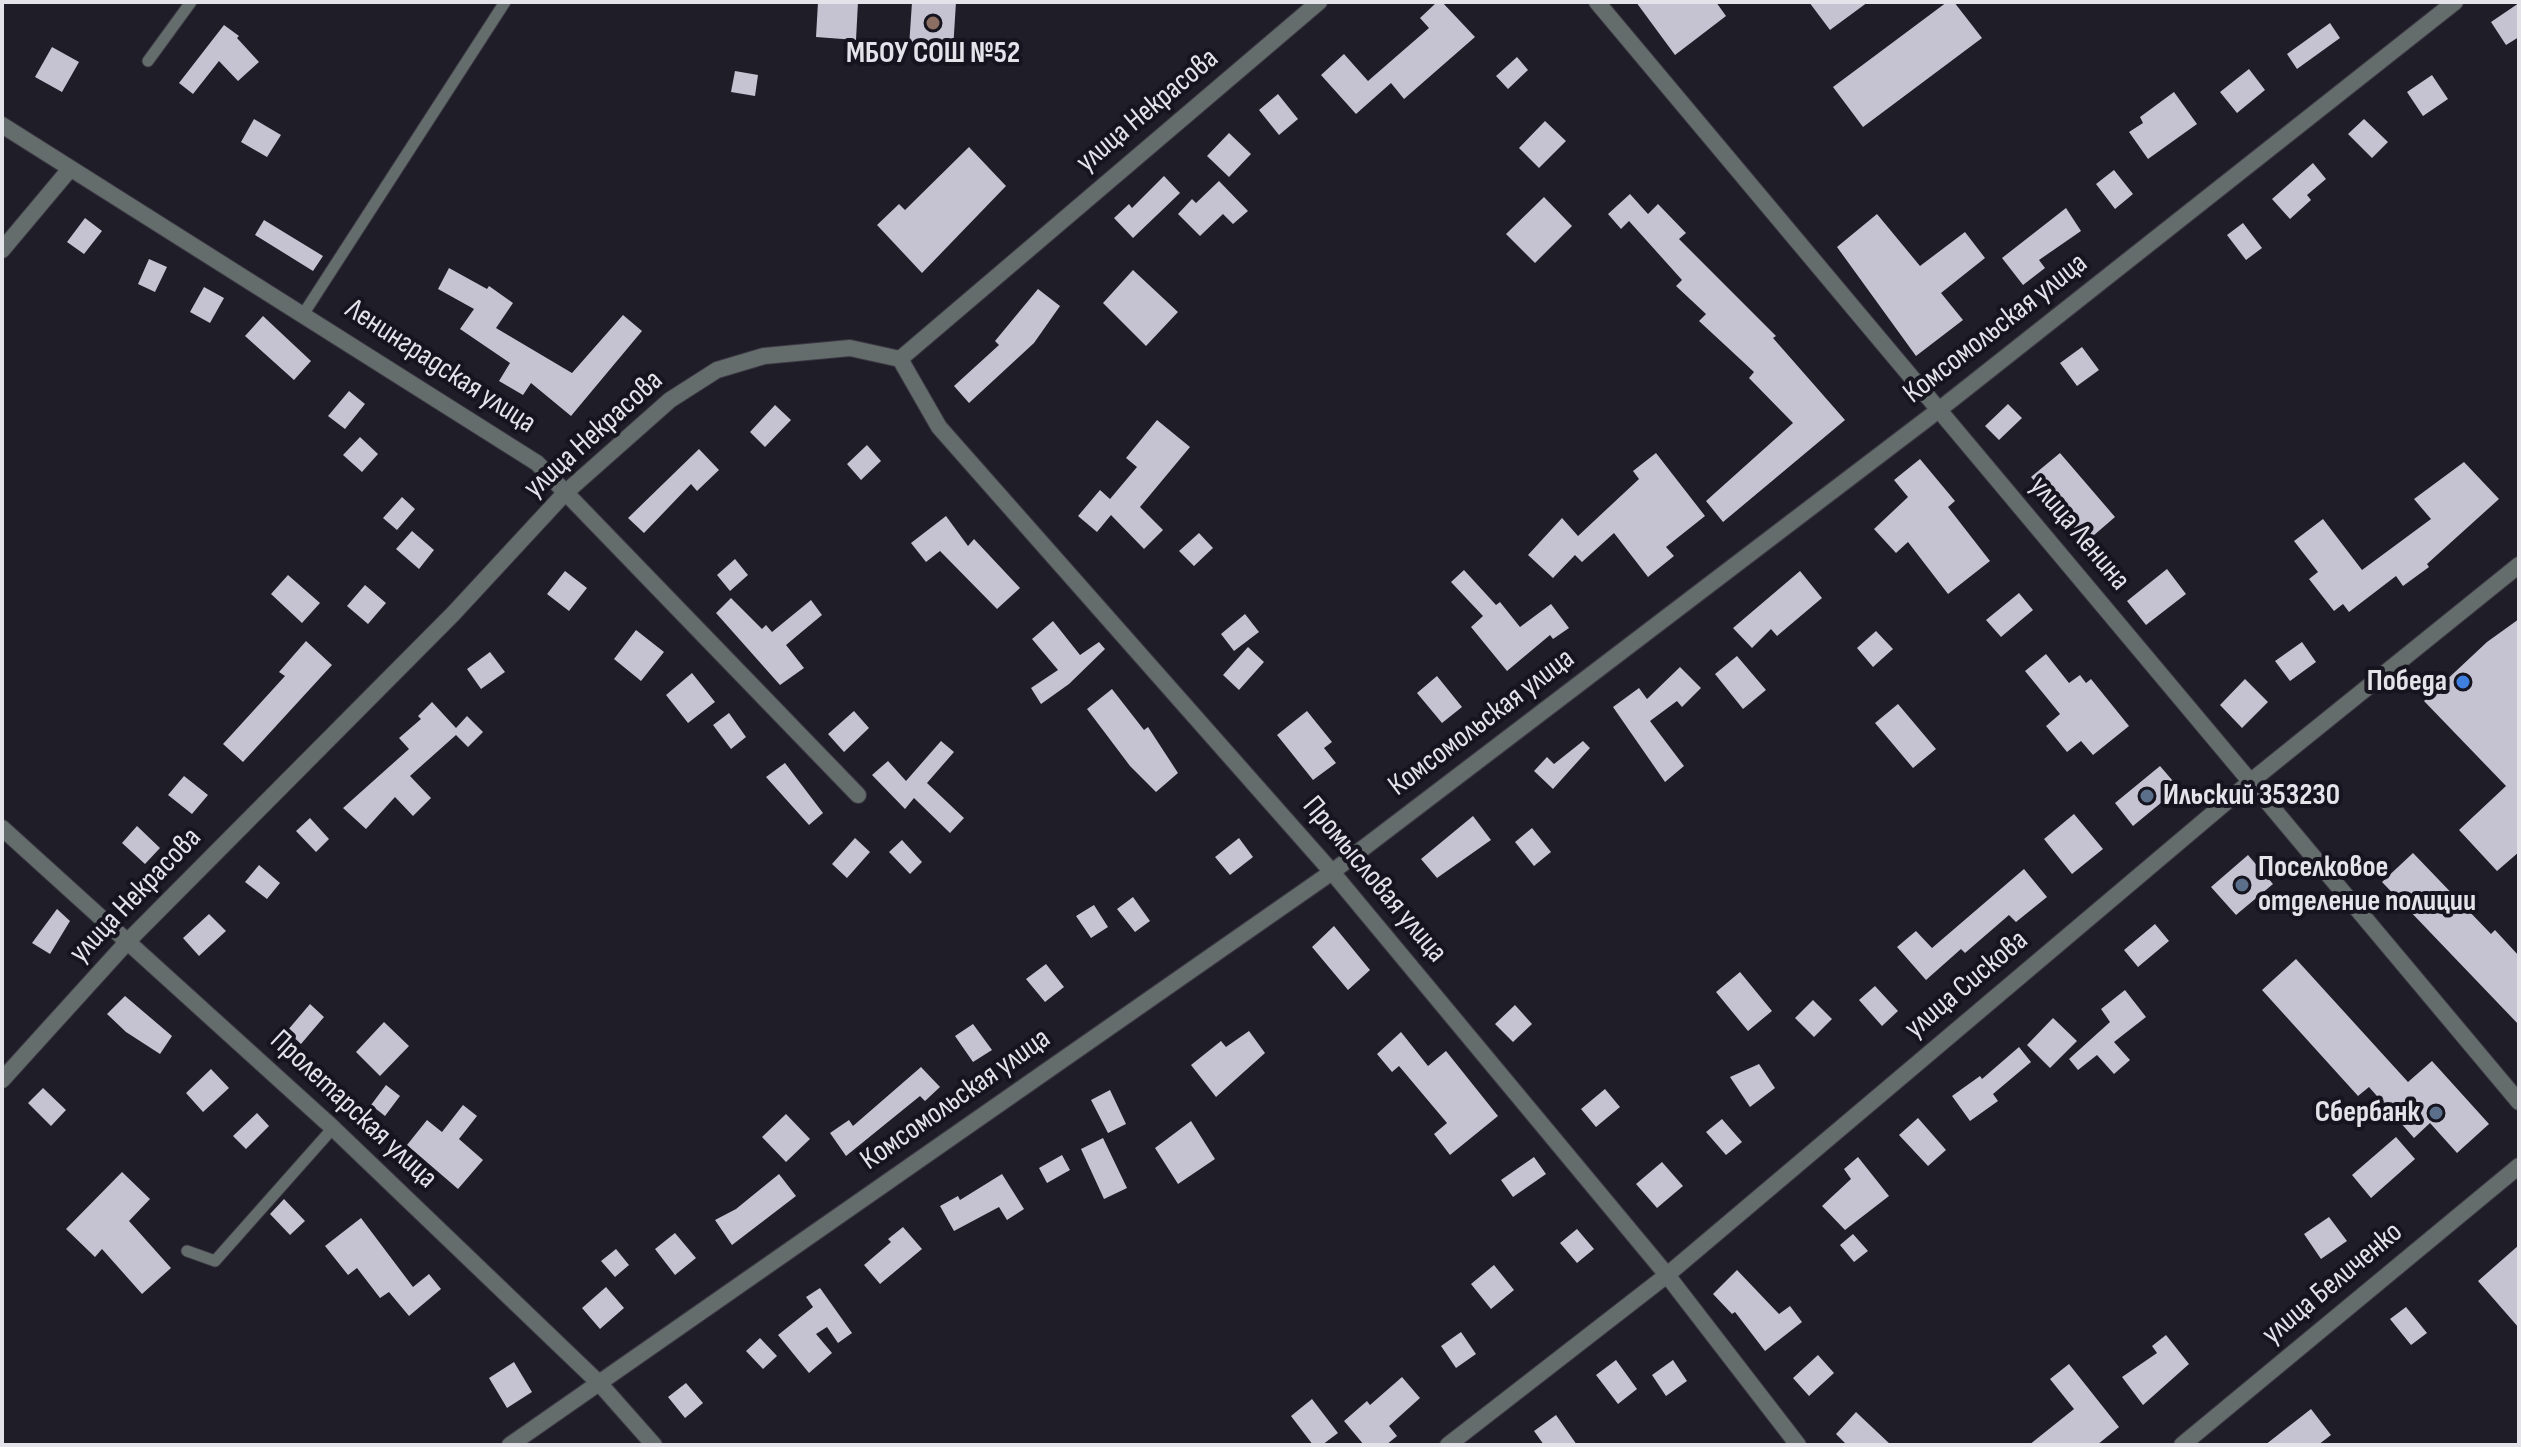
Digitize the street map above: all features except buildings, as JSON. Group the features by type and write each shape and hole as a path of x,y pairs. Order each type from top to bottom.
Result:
{"street":[{"name":"улица Некрасова","path":"2,1080 129,940 453,614 565,493 670,400 717,370 764,356 850,348 900,359 1319,2"},
{"name":"улица Ленина","path":"1597,2 2519,1102"},
{"name":"Комсомольская улица","path":"510,1445 1332,872 1940,409 2455,2"},
{"name":"Ленинградская улица","path":"2,125 537,463 858,795"},
{"path":"2,250 70,169"},
{"name":"Промысловая улица","path":"900,359 939,427 1332,872 1667,1275 1798,1445"},
{"name":"улица Сискова","path":"1448,1445 1667,1275 2250,782 2519,565"},
{"name":"Пролетарская улица","path":"2,828 333,1128 600,1384 654,1445"},
{"name":"улица Беличенко","path":"2182,1445 2519,1166"}],"lane":[{"path":"148,61 191,2"},
{"path":"304,313 505,2"},
{"path":"187,1251 215,1261 333,1128"}],"place":[{"name":"МБОУ СОШ №52","path":"933,23"},
{"name":"Победа","path":"2463,682"},
{"name":"Ильский 353230","path":"2147,796"},
{"name":"Поселковое отделение полиции","path":"2242,885"},
{"name":"Сбербанк","path":"2436,1113"}]}
